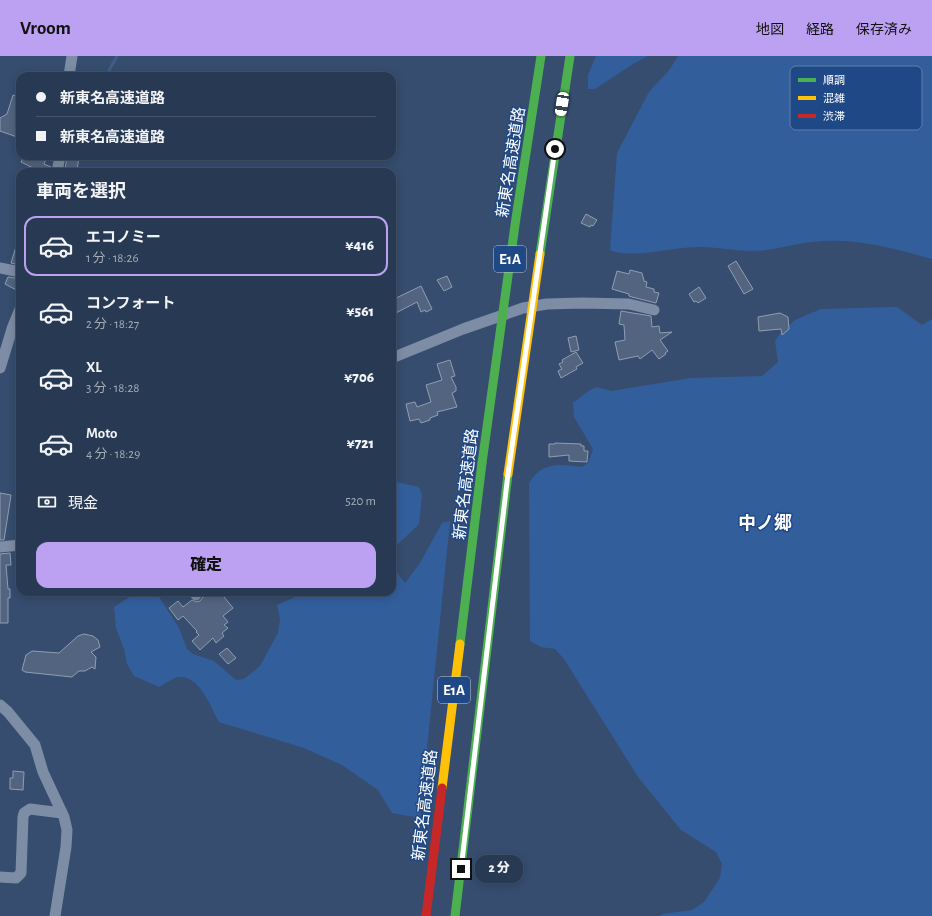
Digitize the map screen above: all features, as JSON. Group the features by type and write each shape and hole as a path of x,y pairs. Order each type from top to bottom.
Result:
{"highway":[{"name":"新東名高速道路","path":"426,916 482,463 516,218 541,56"},
{"name":"E1A","path":"455,916 508,474 570,56"}],"street":[{"path":"70,72 72,56"},
{"path":"0,268 16,271"},
{"path":"396,357 463,329 522,308 547,304 582,303 629,304 654,310"},
{"path":"0,368 16,319"},
{"path":"0,547 16,545"},
{"path":"0,705 8,712 35,745 43,772 62,813 67,830 55,916"},
{"path":"0,877 16,878 21,873 24,813 30,809 62,813"}],"shaded area":[{"path":"596,56 648,56 595,89 588,89 588,75"},
{"path":"678,56 932,56 932,259 888,247 843,241 812,242 767,250 752,251 691,247 630,254 610,250 617,153 649,92 670,69"},
{"path":"897,307 922,325 932,319 932,916 658,916 692,910 704,902 720,878 722,864 716,852 681,830 638,777 564,659 555,649 541,647 530,641 529,483 534,476 546,467 566,465 582,467 588,463 593,449 574,417 573,403 590,390 597,387 611,391 691,378 762,376 778,362 775,341 779,335 795,320 821,309"},
{"path":"396,482 419,487 422,495 419,524 396,546"},
{"path":"450,521 420,818 392,813 378,790 342,765 304,748 219,722 204,694 193,681 179,677 159,687 134,676 127,664 124,649 116,628 114,607 131,596 159,596 179,628 187,649 193,654 214,661 236,680 244,679 260,666 278,633 280,619 277,605 297,596 396,596 396,571 405,583 420,563 442,523"}],"building":[{"path":"13,95 16,96 16,137 0,131 0,118 7,114"},
{"path":"22,160 46,160 44,164 51,167 33,168 21,162"},
{"path":"66,160 78,160 77,168 65,168"},
{"path":"586,214 597,220 593,226 591,225 590,227 581,223"},
{"path":"16,247 16,264 11,263"},
{"path":"736,261 753,289 744,294 728,266"},
{"path":"630,270 642,273 644,281 647,282 646,287 654,289 654,292 659,293 656,303 632,297 629,296 629,294 612,289 617,271 629,274"},
{"path":"447,276 452,287 444,291 437,280"},
{"path":"8,277 16,278 16,290 5,284"},
{"path":"421,286 432,309 426,312 425,310 421,312 417,302 396,313 396,298"},
{"path":"699,287 706,298 698,303 696,301 694,302 689,294"},
{"path":"621,311 651,316 652,327 659,326 660,333 672,332 660,340 668,351 665,353 666,354 659,359 652,350 640,359 638,356 619,360 615,342 625,340 624,325 619,324"},
{"path":"780,313 788,317 789,329 782,335 781,329 759,331 758,317"},
{"path":"576,336 579,350 571,352 568,338"},
{"path":"576,352 583,363 576,367 577,369 561,378 558,371 562,369 559,364 563,362 562,360"},
{"path":"450,360 455,376 451,377 456,387 456,391 452,393 457,407 437,412 438,415 421,423 419,419 410,421 406,404 415,402 417,407 431,402 426,385 442,380 437,364"},
{"path":"549,444 581,444 581,446 584,446 584,451 588,451 587,462 569,461 569,455 549,457"},
{"path":"0,493 11,495 4,540 0,540"},
{"path":"10,553 11,565 6,565 8,589 10,589 10,598 8,598 8,623 0,623 0,554"},
{"path":"223,596 233,608 223,616 228,622 224,625 228,628 222,633 224,636 216,643 213,638 200,650 192,641 199,635 196,632 197,631 183,616 178,620 169,608 178,601 183,607 192,600 196,602 200,601 203,597"},
{"path":"84,634 93,636 98,640 100,647 91,652 96,657 95,669 92,667 85,671 79,671 72,677 25,672 22,670 26,655 32,651 59,653 78,636"},
{"path":"227,648 236,658 228,664 219,654"},
{"path":"13,771 24,772 23,790 10,789 10,778 13,778"}],"waterway":[{"path":"108,72 117,56"}],"traffic: fast":[{"path":"482,463 516,218 541,56"},
{"path":"540,254 570,56"},
{"path":"460,644 482,463"},
{"path":"455,916 508,474"}],"traffic: slow":[{"path":"508,474 540,254"},
{"path":"442,788 460,644"}],"traffic: jam":[{"path":"426,916 442,788"}],"district":[{"name":"中ノ郷","path":"765,523"}],"route":[{"path":"461,869 508,474 555,149"}]}
